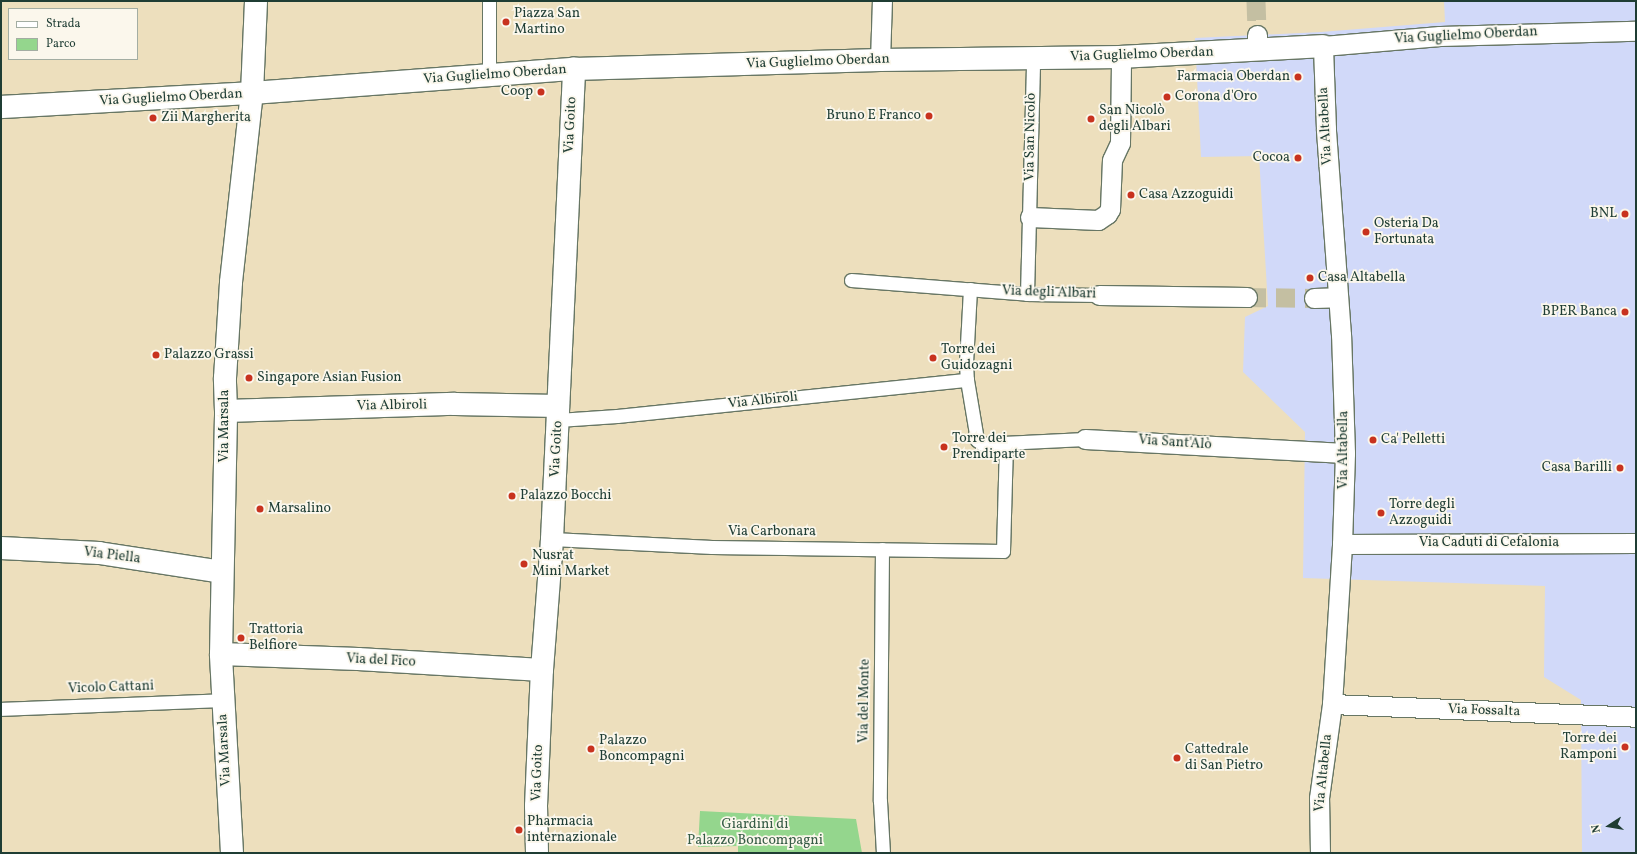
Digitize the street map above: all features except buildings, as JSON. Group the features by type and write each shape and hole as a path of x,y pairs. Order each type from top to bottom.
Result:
{"street":[{"name":"Via Marsala","path":"232,853 222,700 221,654 226,411 225,378 231,282 252,93 256,1"},
{"path":"880,60 882,1"},
{"name":"Via Guglielmo Oberdan","path":"1,107 252,93 574,69 880,60 1121,57 1257,42 1323,46 1440,36 1636,31"},
{"name":"Via Altabella","path":"1320,853 1319,798 1332,704 1342,544 1345,453 1338,297 1326,129 1323,46"},
{"path":"1030,217 1098,220 1107,214 1110,209 1112,160 1120,143 1121,57"},
{"name":"Via Goito","path":"537,853 536,806 542,670 552,539 574,69"},
{"name":"Via degli Albari","path":"1100,295 1247,297"},
{"path":"1314,298 1338,297"},
{"name":"Via Albiroli","path":"226,411 455,404 558,413"},
{"name":"Via Sant'Alò","path":"1085,438 1345,453"},
{"name":"Via Caduti di Cefalonia","path":"1342,544 1636,543"},
{"name":"Via Piella","path":"1,548 99,553 222,572"},
{"name":"Via del Fico","path":"221,654 350,659 542,670"},
{"name":"Via Fossalta","path":"1332,704 1636,717"}],"lane":[{"path":"489,1 489,75"},
{"name":"Via San Nicolò","path":"1027,294 1033,58"},
{"name":"Via degli Albari","path":"851,280 1027,294 1100,295"},
{"name":"Via Sant'Alò","path":"970,289 966,362 967,380 977,440 982,444 1085,438"},
{"name":"Via Albiroli","path":"558,413 617,416 967,380"},
{"name":"Via Carbonara","path":"552,539 712,547 1003,551 1006,443"},
{"name":"Via del Monte","path":"882,549 880,807 883,853"},
{"name":"Vicolo Cattani","path":"1,709 222,700"}],"shaded area":[{"path":"1444,1 1636,1 1636,853 1582,853 1581,700 1544,677 1545,586 1303,578 1305,432 1243,372 1245,317 1268,306 1259,156 1201,157 1195,38 1321,32 1445,22"}],"green space":[{"name":"Giardini di Palazzo Boncompagni","path":"700,811 856,819 862,853 738,853 738,846 698,847"}],"tunnel":[{"path":"1256,1 1257,35"},
{"path":"1247,297 1314,298"}],"place":[{"name":"Piazza San Martino","path":"506,22"},
{"name":"Farmacia Oberdan","path":"1298,77"},
{"name":"Coop","path":"541,92"},
{"name":"Corona d'Oro","path":"1167,97"},
{"name":"Bruno E Franco","path":"929,116"},
{"name":"Zii Margherita","path":"153,118"},
{"name":"San Nicolò degli Albari","path":"1091,119"},
{"name":"Cocoa","path":"1298,158"},
{"name":"Casa Azzoguidi","path":"1131,195"},
{"name":"BNL","path":"1625,214"},
{"name":"Osteria Da Fortunata","path":"1366,232"},
{"name":"Casa Altabella","path":"1310,278"},
{"name":"BPER Banca","path":"1625,312"},
{"name":"Palazzo Grassi","path":"156,355"},
{"name":"Torre dei Guidozagni","path":"933,358"},
{"name":"Singapore Asian Fusion","path":"249,378"},
{"name":"Ca' Pelletti","path":"1373,440"},
{"name":"Torre dei Prendiparte","path":"944,447"},
{"name":"Casa Barilli","path":"1620,468"},
{"name":"Palazzo Bocchi","path":"512,496"},
{"name":"Marsalino","path":"260,509"},
{"name":"Torre degli Azzoguidi","path":"1381,513"},
{"name":"Nusrat Mini Market","path":"524,564"},
{"name":"Trattoria Belfiore","path":"241,638"},
{"name":"Torre dei Ramponi","path":"1625,747"},
{"name":"Palazzo Boncompagni","path":"591,749"},
{"name":"Cattedrale di San Pietro","path":"1177,758"},
{"name":"Pharmacia internazionale","path":"519,830"}]}
